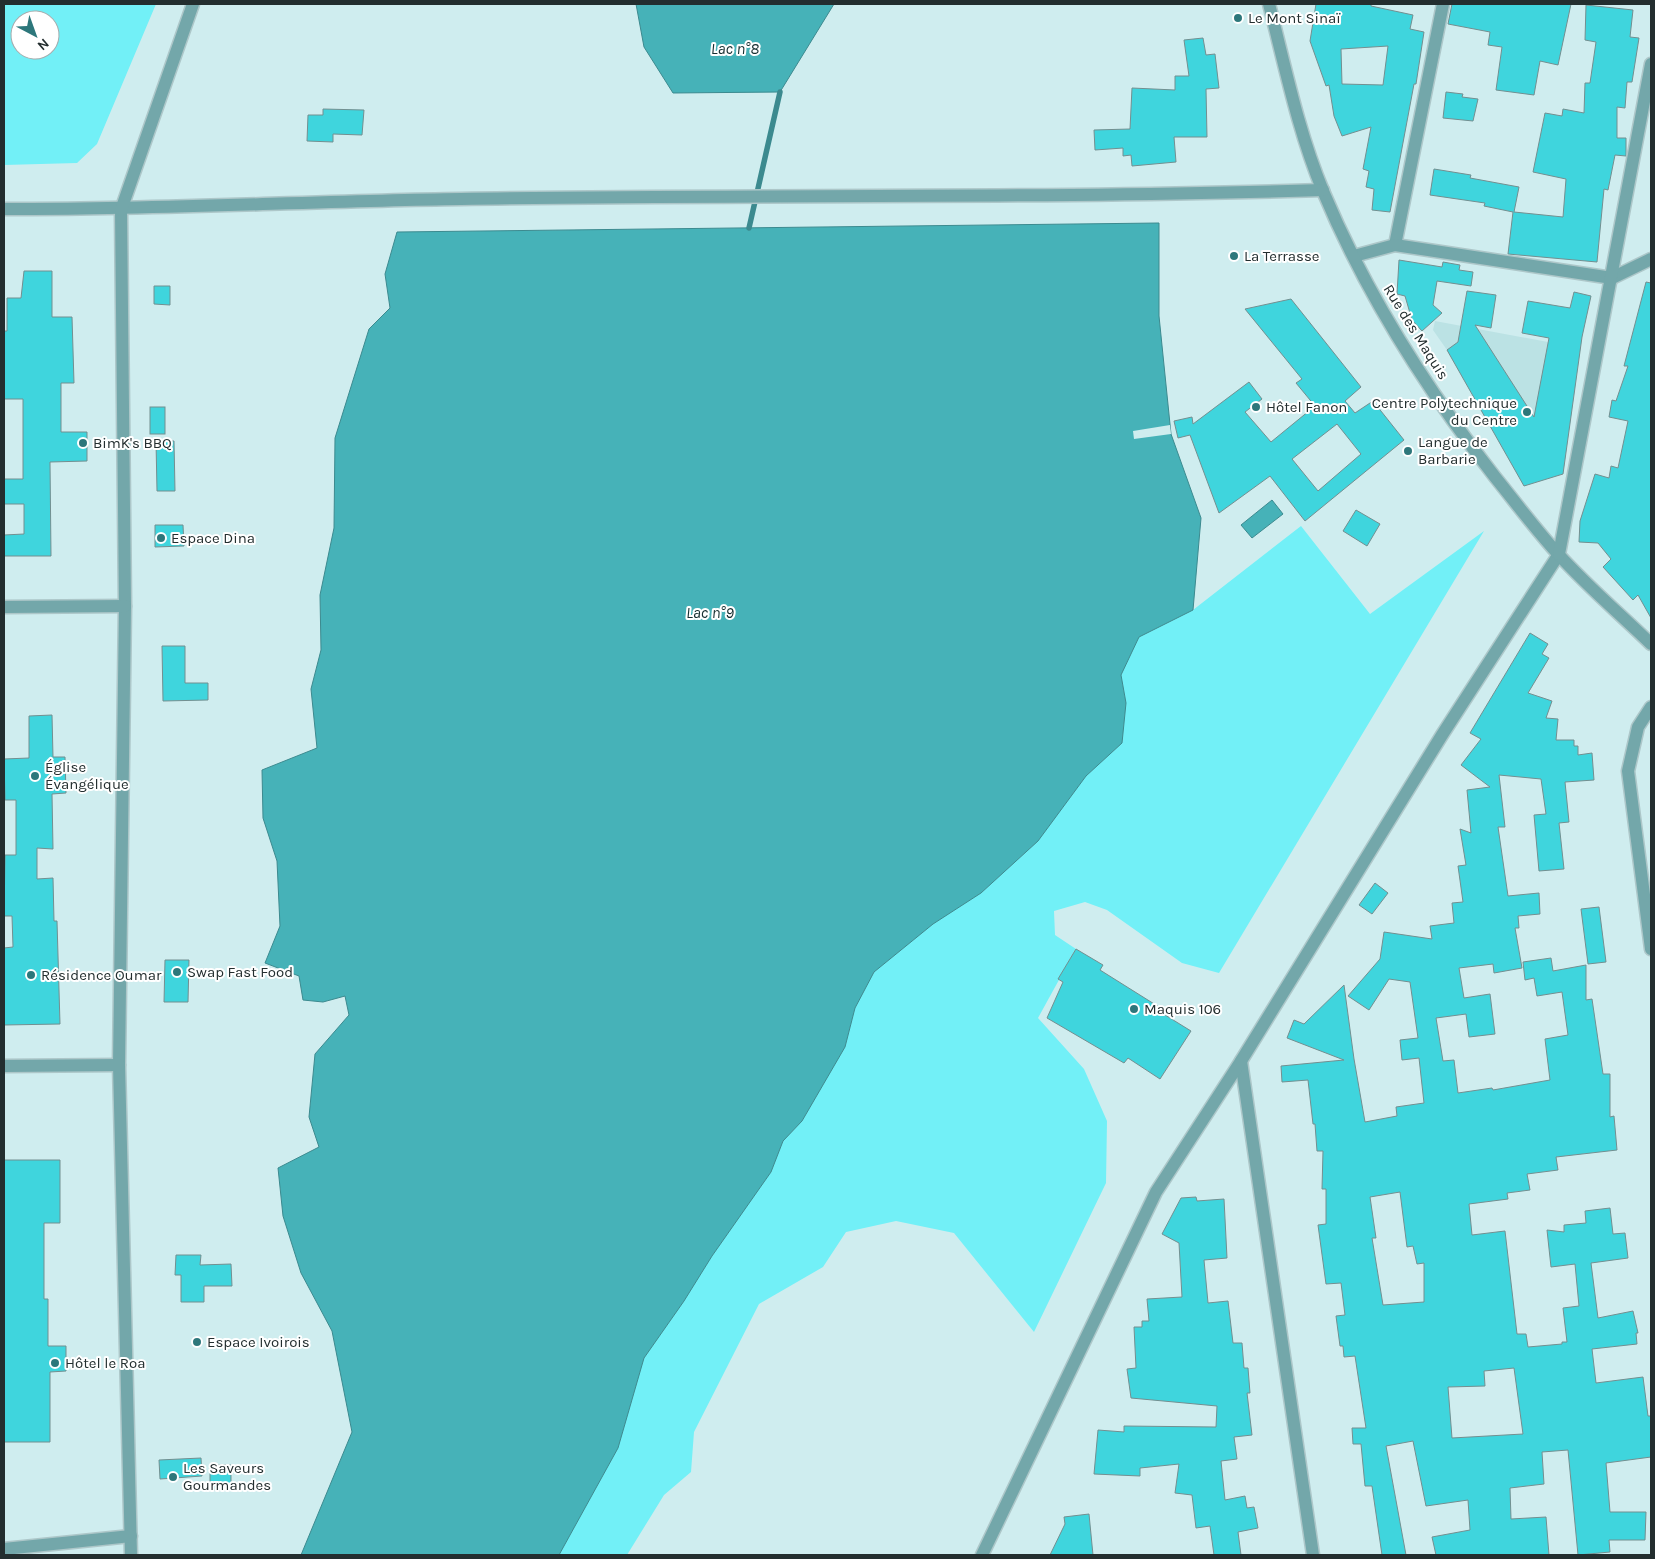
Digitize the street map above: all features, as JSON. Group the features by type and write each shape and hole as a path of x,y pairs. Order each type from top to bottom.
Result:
{"street":[{"path":"131,1555 119,1065 125,606 121,210 193,4"},
{"name":"Rue des Maquis","path":"1269,4 1302,130 1323,190 1354,256 1407,351 1467,440 1558,554 1651,644"},
{"path":"1395,245 1443,4"},
{"path":"982,1555 1156,1192 1241,1061 1442,736 1558,554 1612,278 1651,64"},
{"path":"4,209 121,210 459,199 1167,195 1323,190"},
{"path":"1354,256 1395,245 1612,278 1651,259"},
{"path":"4,607 125,606"},
{"path":"1651,707 1638,726 1628,771 1651,949"},
{"path":"1241,1061 1313,1555"},
{"path":"4,1066 119,1065"},
{"path":"4,1549 131,1536"}],"shaded area":[{"path":"4,4 156,4 97,144 77,163 4,165"},
{"name":"Centre Polytechnique du Centre","path":"1435,321 1548,342 1580,350 1563,474 1524,486 1447,350 1433,330"},
{"path":"1301,526 1370,614 1484,531 1219,973 1182,963 1107,910 1085,902 1054,911 1055,935 1076,949 1038,1018 1084,1069 1107,1121 1106,1183 1034,1332 954,1233 896,1221 846,1232 823,1267 759,1304 694,1432 691,1472 664,1495 627,1555 559,1555 618,1448 644,1358 771,1172 783,1141 802,1121 845,1047 855,1008 874,972 933,924 981,893 1038,841 1086,776 1122,743 1126,703 1121,675 1139,637 1193,610"}],"water":[{"name":"Lac n°8","path":"636,4 834,4 780,92 673,93 644,47"},
{"name":"Lac n°9","path":"1159,223 1159,316 1171,434 1201,518 1193,610 1139,637 1121,675 1126,703 1122,743 1086,776 1038,841 981,893 933,924 874,972 855,1008 845,1047 802,1121 783,1141 771,1172 644,1358 618,1448 559,1555 301,1555 352,1432 332,1331 301,1273 283,1216 278,1168 319,1147 309,1117 315,1054 349,1015 345,996 323,1002 303,1000 299,976 265,963 280,926 277,861 263,818 262,770 317,748 311,689 321,650 320,595 334,528 335,438 369,329 390,308 385,274 397,232"},
{"path":"1272,500 1283,514 1252,538 1241,525"}],"pier":[{"path":"1170,425 1171,434 1134,439 1133,431"}],"building":[{"path":"1316,4 1371,4 1371,6 1413,15 1410,29 1424,32 1416,84 1414,84 1390,212 1372,210 1374,189 1366,187 1369,171 1363,169 1371,127 1342,136 1334,116 1329,85 1326,86 1310,41","holes":["1388,46 1383,85 1342,84 1341,49"]},
{"path":"1452,4 1571,4 1558,65 1540,61 1534,95 1496,90 1502,47 1488,45 1490,32 1448,24"},
{"path":"1586,5 1633,10 1630,37 1639,38 1632,82 1627,82 1625,108 1617,107 1617,138 1626,138 1626,156 1615,155 1608,190 1604,189 1597,262 1508,254 1513,212 1484,206 1485,203 1430,195 1434,169 1471,175 1470,178 1519,187 1514,212 1563,217 1566,179 1533,172 1545,113 1562,116 1563,109 1584,113 1585,83 1590,83 1596,42 1585,40"},
{"path":"1203,38 1206,55 1215,54 1219,88 1206,89 1207,137 1174,137 1176,162 1132,166 1131,155 1123,156 1123,148 1095,150 1094,130 1130,129 1132,88 1175,90 1175,76 1189,76 1184,40"},
{"path":"1446,92 1463,94 1462,97 1478,99 1473,121 1443,118"},
{"path":"323,109 364,110 362,135 333,134 333,142 307,141 308,115 323,115"},
{"path":"1399,260 1442,267 1443,262 1460,265 1459,270 1473,272 1471,286 1437,281 1433,305 1442,313 1422,331 1412,320 1405,296 1397,294"},
{"path":"24,271 52,271 52,317 72,317 74,383 61,383 61,432 87,432 87,461 50,462 51,556 4,556 4,535 24,534 24,504 4,504 4,479 23,479 23,399 4,399 4,331 7,331 7,298 21,298"},
{"path":"1646,282 1651,283 1651,618 1638,595 1633,600 1603,567 1611,559 1598,543 1579,542 1580,521 1595,474 1609,478 1611,466 1618,468 1628,421 1609,417 1612,400 1616,401 1628,366 1624,366"},
{"path":"154,286 170,286 170,305 154,304"},
{"name":"Centre Polytechnique du Centre","path":"1467,291 1496,295 1491,328 1475,325 1534,417 1549,338 1522,333 1528,301 1570,308 1574,292 1591,296 1582,337 1563,474 1524,486 1447,350 1458,342"},
{"path":"1291,299 1361,387 1345,401 1355,413 1373,401 1404,440 1305,521 1270,476 1219,513 1190,435 1178,438 1174,421 1192,417 1193,424 1249,382 1262,399 1245,412 1271,442 1315,406 1296,383 1302,379 1245,309","holes":["1337,424 1361,454 1318,491 1292,459"]},
{"path":"150,407 165,407 165,434 150,434"},
{"path":"156,441 174,441 175,491 157,491"},
{"path":"1356,510 1380,524 1367,546 1343,531"},
{"path":"155,525 183,525 184,546 155,547"},
{"path":"1530,633 1548,644 1542,654 1549,658 1528,693 1552,701 1546,718 1558,719 1556,740 1574,740 1574,746 1578,746 1578,755 1592,753 1594,780 1565,782 1569,822 1559,823 1564,869 1539,871 1534,815 1546,814 1541,779 1499,775 1505,827 1498,827 1508,896 1539,893 1540,914 1518,916 1519,928 1515,928 1522,968 1494,973 1493,964 1459,968 1464,998 1490,994 1495,1034 1469,1037 1466,1014 1436,1018 1443,1061 1454,1060 1458,1093 1492,1088 1493,1090 1550,1080 1545,1039 1568,1035 1562,992 1537,996 1534,978 1525,980 1523,962 1551,958 1553,971 1586,965 1586,1000 1592,999 1603,1074 1610,1074 1610,1117 1614,1116 1617,1150 1556,1157 1558,1170 1527,1174 1530,1190 1507,1193 1508,1199 1469,1204 1472,1235 1505,1231 1517,1334 1526,1334 1528,1347 1567,1342 1563,1308 1579,1306 1575,1264 1551,1267 1547,1230 1564,1232 1564,1225 1586,1223 1585,1211 1610,1208 1613,1234 1625,1233 1628,1258 1591,1263 1598,1318 1633,1311 1638,1333 1636,1333 1637,1344 1592,1349 1596,1383 1643,1377 1648,1416 1651,1416 1651,1457 1606,1463 1610,1512 1646,1512 1645,1540 1609,1540 1610,1552 1578,1555 1568,1450 1542,1452 1544,1484 1510,1488 1511,1519 1546,1517 1549,1555 1436,1555 1432,1537 1470,1530 1468,1500 1426,1506 1413,1441 1386,1446 1406,1555 1382,1555 1372,1486 1365,1486 1361,1444 1353,1444 1352,1428 1366,1428 1355,1356 1344,1357 1343,1346 1340,1346 1336,1316 1345,1315 1341,1283 1326,1284 1318,1225 1326,1224 1326,1189 1322,1189 1323,1151 1317,1151 1308,1080 1282,1082 1281,1066 1344,1060 1287,1038 1294,1020 1304,1024 1344,985 1365,1122 1397,1116 1396,1107 1424,1103 1419,1058 1402,1060 1400,1040 1418,1038 1410,982 1389,979 1369,1010 1348,996 1380,959 1384,932 1432,939 1430,926 1454,923 1452,903 1463,902 1458,866 1466,865 1460,829 1471,833 1467,790 1490,787 1461,765 1481,739 1470,733","holes":["1400,1192 1407,1247 1413,1246 1417,1264 1424,1263 1424,1302 1383,1305 1372,1238 1376,1238 1370,1197","1514,1368 1523,1434 1452,1438 1448,1387 1485,1386 1484,1371"]},
{"path":"162,646 185,646 185,683 208,683 208,700 163,701"},
{"path":"52,715 53,757 65,757 66,793 52,794 53,849 37,848 37,879 53,878 54,921 57,921 60,1024 4,1025 4,948 13,947 12,916 4,916 5,855 16,855 16,800 5,800 4,759 29,758 29,716"},
{"path":"1375,883 1388,893 1372,914 1359,905"},
{"path":"1599,907 1606,962 1588,964 1581,909"},
{"path":"1076,949 1103,965 1100,970 1159,1007 1157,1010 1191,1031 1160,1079 1128,1058 1124,1063 1047,1018 1063,982 1058,979"},
{"path":"165,960 189,960 188,1002 164,1002"},
{"path":"4,1160 60,1160 60,1223 44,1223 44,1299 48,1299 48,1346 66,1346 66,1371 50,1372 50,1442 4,1442"},
{"path":"1196,1197 1197,1201 1224,1199 1227,1258 1204,1260 1208,1303 1228,1301 1233,1343 1242,1343 1244,1368 1248,1368 1250,1393 1247,1393 1252,1435 1234,1437 1237,1459 1221,1461 1225,1500 1245,1496 1247,1508 1254,1507 1258,1528 1238,1532 1241,1555 1214,1555 1210,1526 1196,1528 1192,1495 1175,1493 1179,1464 1140,1468 1140,1476 1094,1474 1098,1430 1124,1432 1124,1426 1216,1427 1217,1406 1131,1398 1127,1369 1136,1368 1134,1327 1142,1327 1142,1321 1149,1321 1147,1299 1182,1297 1179,1243 1162,1234 1181,1198"},
{"path":"176,1255 201,1255 200,1265 231,1264 232,1286 204,1286 204,1302 181,1302 181,1275 175,1275"},
{"path":"201,1458 202,1476 160,1479 159,1460"},
{"path":"210,1465 231,1465 231,1490 210,1490"},
{"path":"1089,1514 1093,1555 1050,1555 1065,1524 1064,1517"}],"waterway":[{"path":"749,228 780,92"}],"place":[{"name":"Le Mont Sinaï","path":"1238,18"},
{"name":"La Terrasse","path":"1234,256"},
{"name":"Hôtel Fanon","path":"1256,407"},
{"name":"Centre Polytechnique du Centre","path":"1527,412"},
{"name":"BimK's BBQ","path":"83,443"},
{"name":"Langue de Barbarie","path":"1408,451"},
{"name":"Espace Dina","path":"161,538"},
{"name":"Église Évangélique","path":"35,776"},
{"name":"Swap Fast Food","path":"177,972"},
{"name":"Résidence Oumar","path":"31,975"},
{"name":"Maquis 106","path":"1134,1009"},
{"name":"Espace Ivoirois","path":"197,1342"},
{"name":"Hôtel le Roa","path":"55,1363"},
{"name":"Les Saveurs Gourmandes","path":"173,1477"}]}
